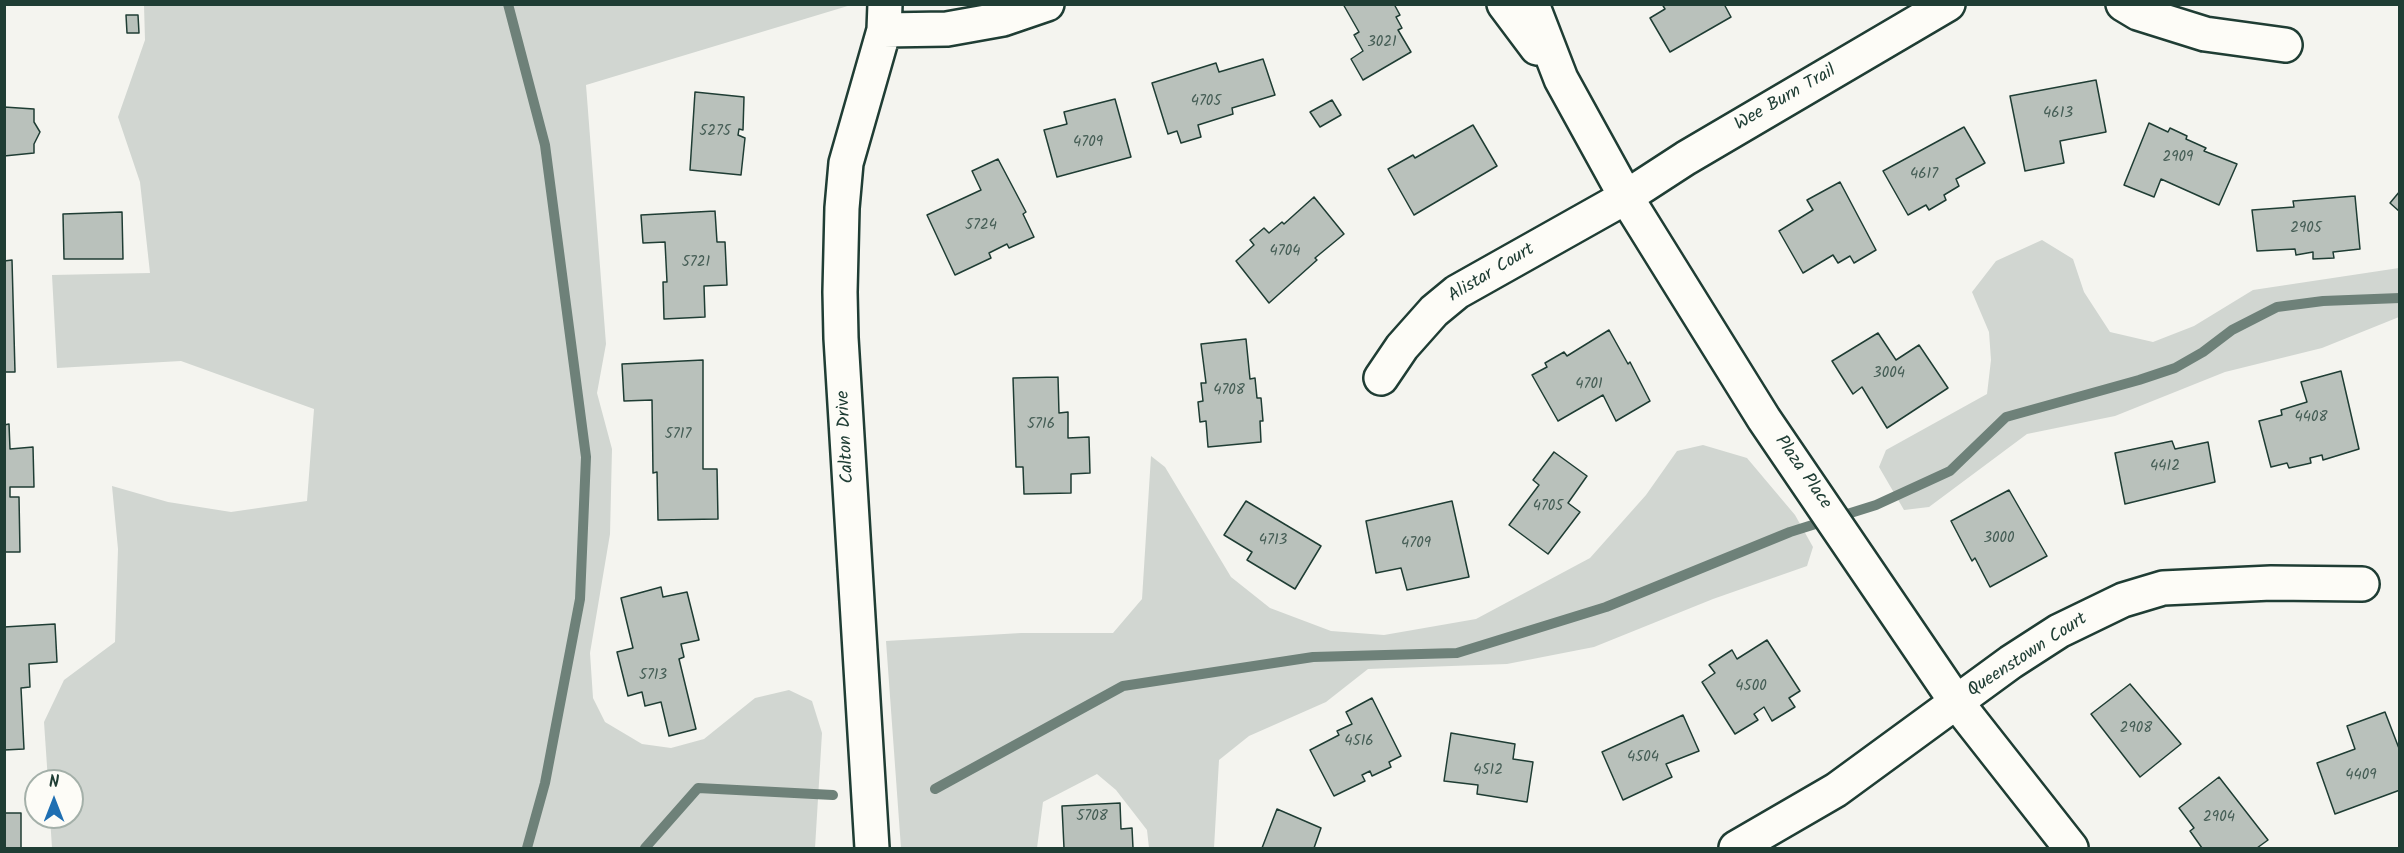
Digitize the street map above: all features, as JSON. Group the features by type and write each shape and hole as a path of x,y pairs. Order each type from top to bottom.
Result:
{"street":[{"path":"885,17 948,29 1004,19 1047,4"},
{"name":"Plaza Place","path":"1504,4 1561,79"},
{"name":"Plaza Place","path":"1532,4 1561,79 1626,197 1764,419 1957,703 2071,849"},
{"name":"Wee Burn Trail","path":"1626,197 1721,137 1948,4"},
{"path":"2123,4 2138,13 2205,34 2285,45"},
{"name":"Calton Drive","path":"872,849 841,338 840,280 846,163 885,17"},
{"name":"Alistar Court","path":"1381,378 1428,318 1457,292 1626,197"},
{"name":"Queenstown Court","path":"1736,849 1836,790 2059,631 2122,600 2163,588 2271,583 2362,584"}],"shaded area":[{"path":"144,5 851,5 586,85 606,344 597,393 612,449 610,534 590,653 593,698 605,722 642,744 671,748 704,739 755,698 789,690 812,701 822,733 815,848 52,848 51,829 84,829 84,769 47,769 44,722 64,680 115,642 118,549 112,486 168,502 231,512 307,501 314,409 181,361 57,368 52,275 150,273 140,182 118,117 145,40"},
{"path":"2042,240 2073,259 2084,292 2110,332 2153,342 2194,326 2253,290 2399,268 2399,317 2322,348 2225,372 2115,416 2027,434 1929,507 1904,510 1879,467 1886,450 1987,394 1991,360 1989,332 1972,292 1996,261"},
{"path":"1703,445 1747,458 1795,515 1813,547 1807,566 1713,599 1594,647 1507,664 1368,669 1326,702 1249,736 1219,760 1214,848 1149,848 1147,830 1116,790 1097,774 1043,802 1037,848 901,848 886,641 1021,633 1113,633 1142,599 1151,456 1165,467 1231,577 1270,608 1331,631 1384,635 1476,619 1590,558 1646,495 1677,451"}],"building":[{"path":"1343,4 1394,4 1400,15 1396,17 1402,28 1398,30 1411,52 1363,80 1351,59 1363,51 1354,35 1359,32"},
{"path":"1662,4 1724,4 1731,17 1670,52 1650,18 1665,9"},
{"path":"126,15 138,15 139,33 127,33"},
{"path":"1263,59 1275,95 1232,108 1233,114 1198,125 1201,137 1181,143 1177,131 1168,134 1152,83 1216,63 1219,72"},
{"path":"2096,80 2106,132 2060,141 2064,163 2025,171 2010,96"},
{"path":"695,92 744,97 743,130 739,129 738,135 745,138 741,175 690,170"},
{"path":"1115,99 1131,157 1057,177 1044,130 1067,124 1064,112"},
{"path":"1332,100 1341,115 1320,127 1310,112"},
{"path":"4,107 34,109 34,122 40,132 34,144 34,153 4,156"},
{"path":"2149,123 2168,132 2170,128 2187,136 2186,139 2206,148 2204,151 2237,164 2219,205 2161,179 2154,197 2124,185"},
{"path":"1473,125 1497,166 1414,215 1388,169 1413,155 1415,158"},
{"path":"1964,127 1985,163 1956,179 1959,186 1944,195 1946,200 1929,210 1926,205 1908,215 1883,171"},
{"path":"998,159 1026,212 1023,214 1034,237 1009,248 1007,244 989,253 991,258 955,275 927,215 981,190 972,171"},
{"path":"1840,182 1876,250 1854,263 1850,256 1838,263 1833,255 1803,273 1779,231 1813,210 1807,200"},
{"path":"2400,191 2400,212 2390,203"},
{"path":"2355,196 2360,249 2333,252 2334,258 2313,259 2313,252 2296,255 2295,249 2257,251 2252,210 2294,207 2293,201"},
{"path":"1314,197 1344,234 1315,258 1317,260 1269,303 1236,261 1254,245 1250,240 1264,228 1269,233 1282,222 1284,224"},
{"path":"715,211 717,242 725,242 727,285 704,286 705,317 664,319 663,282 667,282 665,242 643,243 641,215"},
{"path":"122,212 123,259 64,259 63,214"},
{"path":"12,260 15,372 4,372 4,261"},
{"path":"1609,330 1628,364 1630,362 1650,401 1616,421 1603,395 1558,421 1532,375 1547,367 1545,363 1564,352 1567,356"},
{"path":"1878,333 1896,360 1919,345 1948,388 1887,428 1862,387 1853,394 1832,361"},
{"path":"1246,339 1250,379 1255,378 1257,398 1261,398 1263,421 1260,421 1261,442 1208,447 1206,421 1200,422 1198,402 1203,401 1201,383 1206,383 1201,344"},
{"path":"703,360 703,469 717,469 718,519 658,520 657,472 653,473 652,400 624,401 622,364"},
{"path":"2341,371 2359,449 2323,460 2322,455 2310,458 2311,463 2289,468 2287,463 2271,467 2259,421 2282,415 2281,410 2307,402 2301,382"},
{"path":"1058,377 1059,413 1068,412 1068,438 1089,437 1090,473 1071,474 1071,493 1024,494 1023,467 1016,467 1013,378"},
{"path":"9,424 10,449 33,447 34,487 10,487 10,497 19,497 20,552 4,552 4,425"},
{"path":"2172,441 2175,449 2208,442 2215,482 2125,504 2115,453"},
{"path":"1554,452 1587,476 1568,503 1580,512 1548,554 1509,525 1539,485 1533,480"},
{"path":"2009,490 2047,556 1990,587 1975,558 1972,561 1951,521"},
{"path":"1246,501 1321,546 1295,589 1247,560 1252,552 1224,535"},
{"path":"1452,501 1469,577 1407,590 1401,568 1376,573 1366,521"},
{"path":"661,587 663,597 687,592 699,640 681,644 684,657 679,659 696,729 669,736 661,702 645,706 642,692 628,696 617,652 633,648 621,598"},
{"path":"55,624 57,662 29,664 30,687 21,688 24,749 4,750 4,627"},
{"path":"1767,640 1800,691 1789,698 1795,707 1772,721 1764,707 1754,714 1758,720 1735,734 1702,682 1715,673 1709,665 1732,650 1737,659"},
{"path":"2130,684 2181,744 2140,777 2091,714"},
{"path":"1372,698 1401,756 1389,762 1391,767 1372,776 1370,771 1362,775 1365,781 1334,796 1310,750 1339,735 1337,731 1352,724 1346,712"},
{"path":"2385,712 2400,751 2400,790 2335,814 2317,763 2355,749 2347,726"},
{"path":"1683,715 1699,751 1666,764 1672,777 1623,800 1602,752"},
{"path":"1451,733 1515,744 1513,759 1533,762 1527,802 1477,794 1478,785 1444,781"},
{"path":"2219,777 2268,840 2257,848 2202,848 2190,831 2194,828 2179,808"},
{"path":"1120,803 1121,829 1132,828 1133,848 1064,848 1062,806"},
{"path":"1277,809 1321,828 1314,848 1262,848"},
{"path":"4,813 21,813 21,848 4,848"}],"waterway":[{"path":"508,4 545,145 586,457 580,599 545,783 527,848"},
{"path":"935,789 1123,686 1313,657 1457,653 1606,607 1790,532 1876,505 1950,471 2006,417 2175,368 2203,352 2232,330 2277,307 2323,301 2400,298"},
{"path":"645,848 698,788 833,795"}]}
